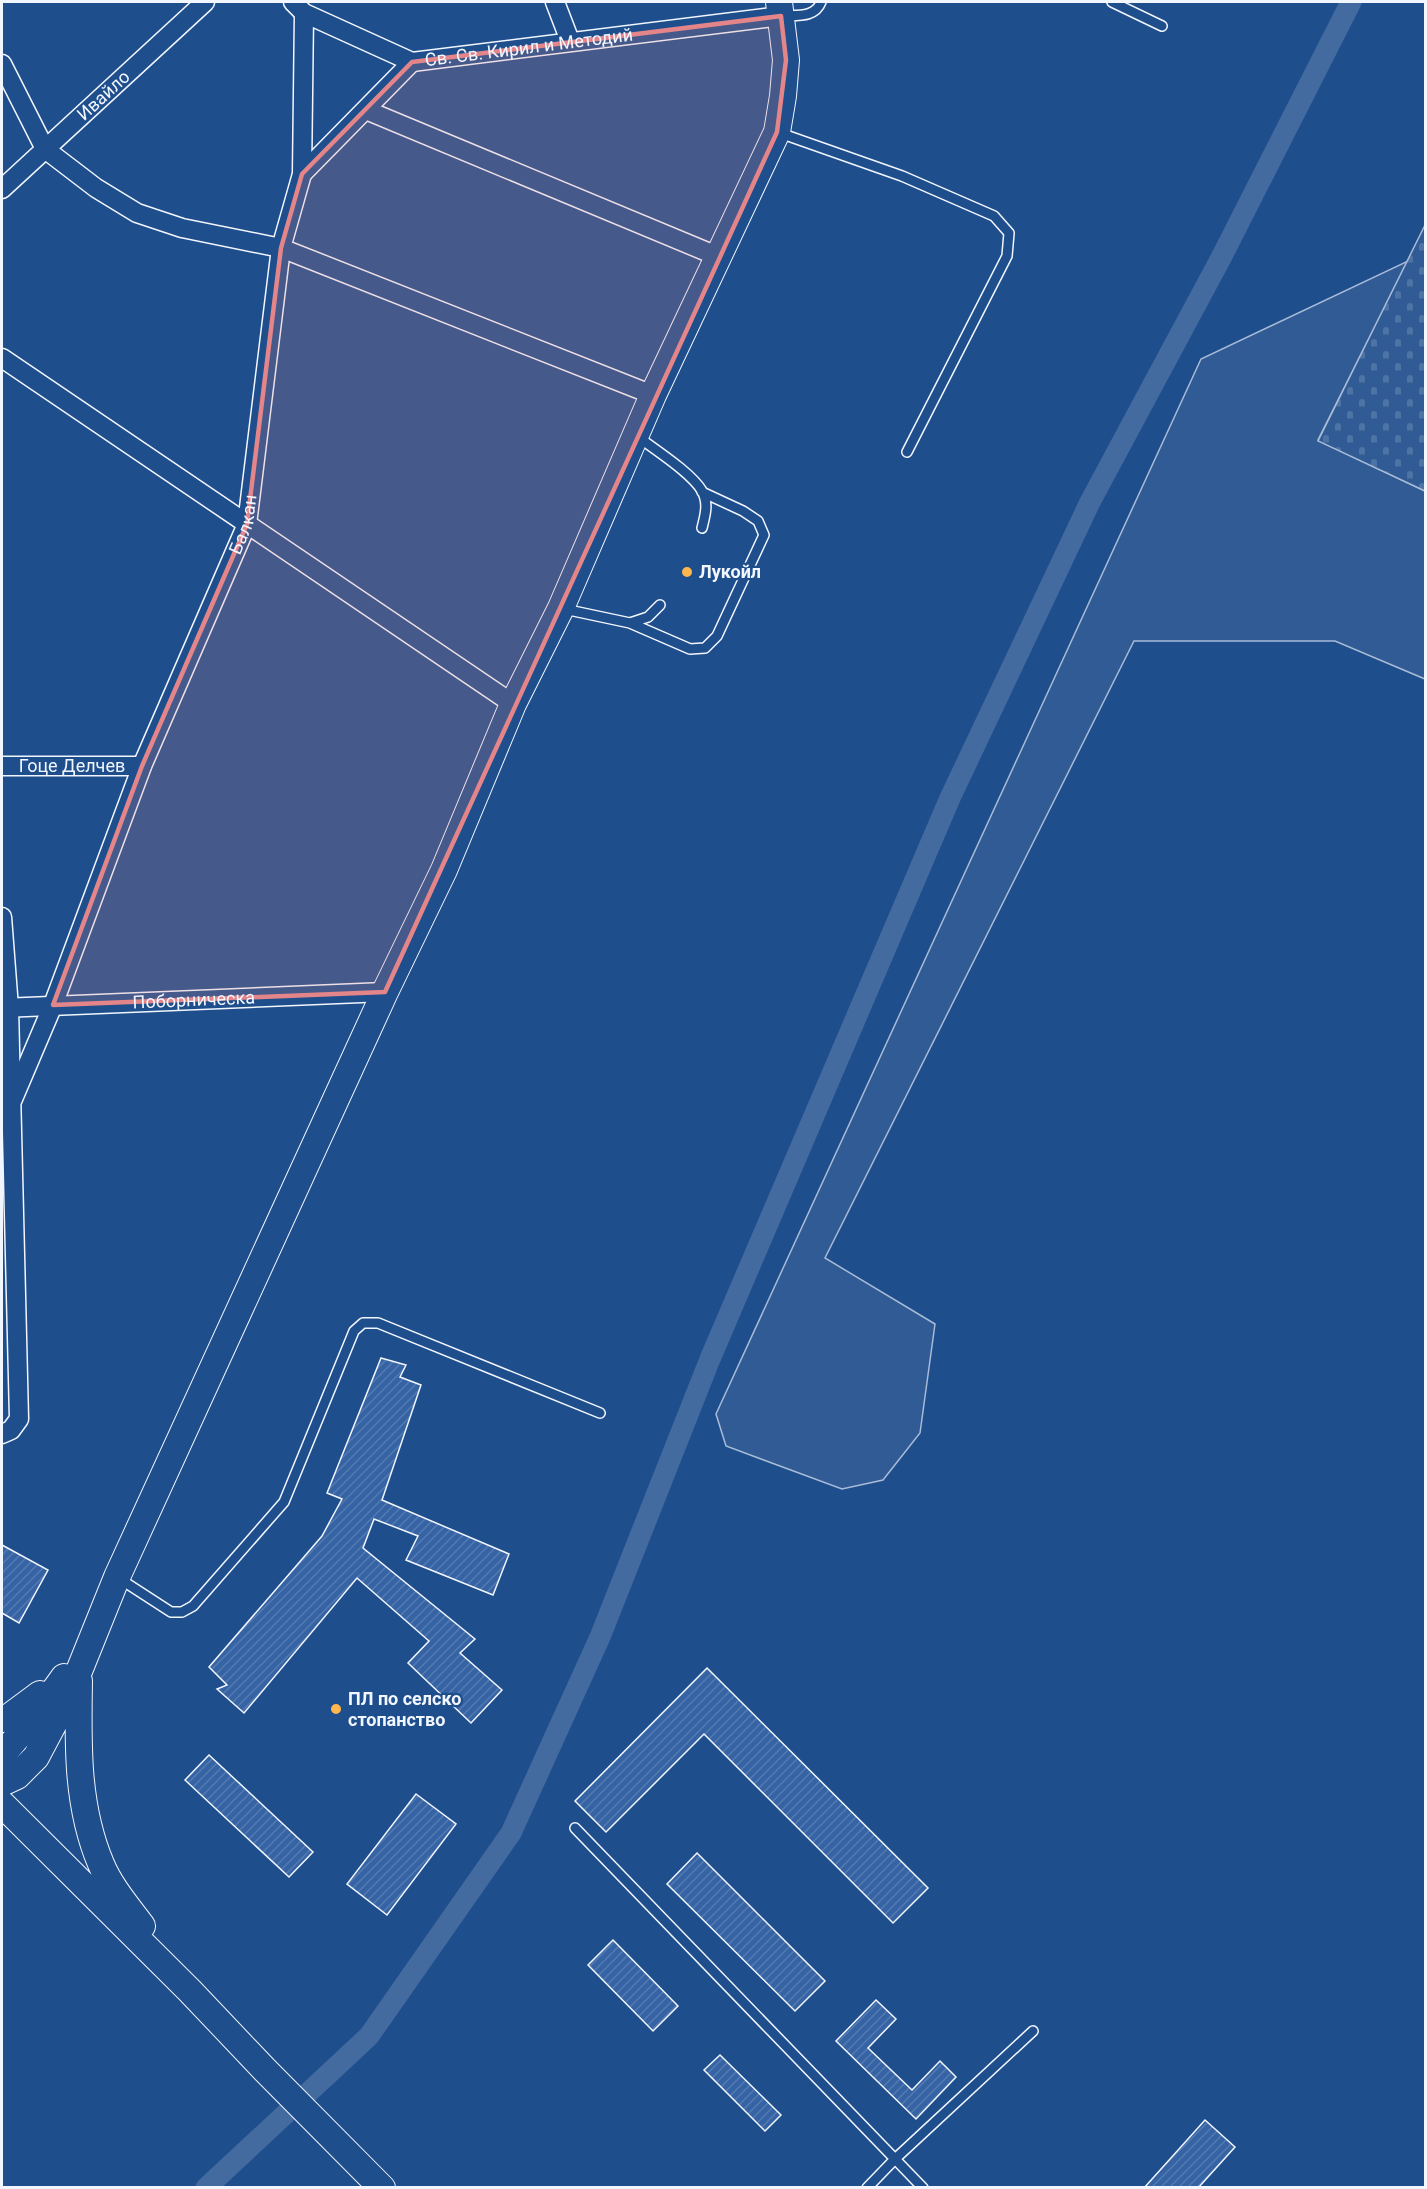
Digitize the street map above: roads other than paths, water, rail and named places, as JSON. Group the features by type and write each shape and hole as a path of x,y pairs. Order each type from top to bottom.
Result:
{"main road":[{"path":"2,1783 17,1776 36,1757 56,1721 75,1667 95,1629 385,992 444,870 513,704 561,608 653,395 777,132 786,60 780,9"},
{"path":"2,1719 33,1701 75,1667"},
{"path":"2,1755 75,1667"},
{"path":"75,1667 80,1775 88,1825 94,1845 102,1865 124,1902 190,1991"},
{"path":"2,1804 382,2187"}],"street":[{"name":"Ивайло","path":"2,189 205,2"},
{"path":"555,2 570,41"},
{"name":"Св. Св. Кирил и Методий","path":"299,7 412,62 780,9"},
{"name":"Балкан","path":"7,1105 53,1005 142,766 248,524 281,248 302,174 299,7"},
{"path":"302,174 412,62"},
{"path":"2,64 45,149 96,188 137,213 182,228 281,248 653,395"},
{"path":"366,110 717,256"},
{"path":"2,358 513,704"},
{"name":"Гоце Делчев","path":"2,766 142,766"},
{"path":"2,917 19,1419 11,1430 2,1434"},
{"name":"Поборническа","path":"5,1008 385,992"}],"lane":[{"path":"780,9 812,14 821,2"},
{"path":"1112,2 1162,26"},
{"path":"777,132 902,176 994,216 1009,233 1008,256 907,452"},
{"path":"637,435 690,477 702,492 707,509 702,528"},
{"path":"561,608 630,623 690,649 705,648 717,636 764,535 758,521 743,511 702,492"},
{"path":"630,623 648,616 660,605"},
{"path":"117,1577 171,1612 182,1612 193,1606 284,1502 354,1331 363,1323 378,1323 600,1413"},
{"path":"575,1828 923,2187"},
{"path":"867,2187 1033,2031"}],"waterway":[{"path":"206,2188 369,2036 511,1833 600,1637 710,1359 950,798 1090,502 1222,256 1351,2"}],"place":[{"name":"Лукойл","path":"687,572"},
{"name":"ПЛ по селско стопанство","path":"336,1709"}]}
